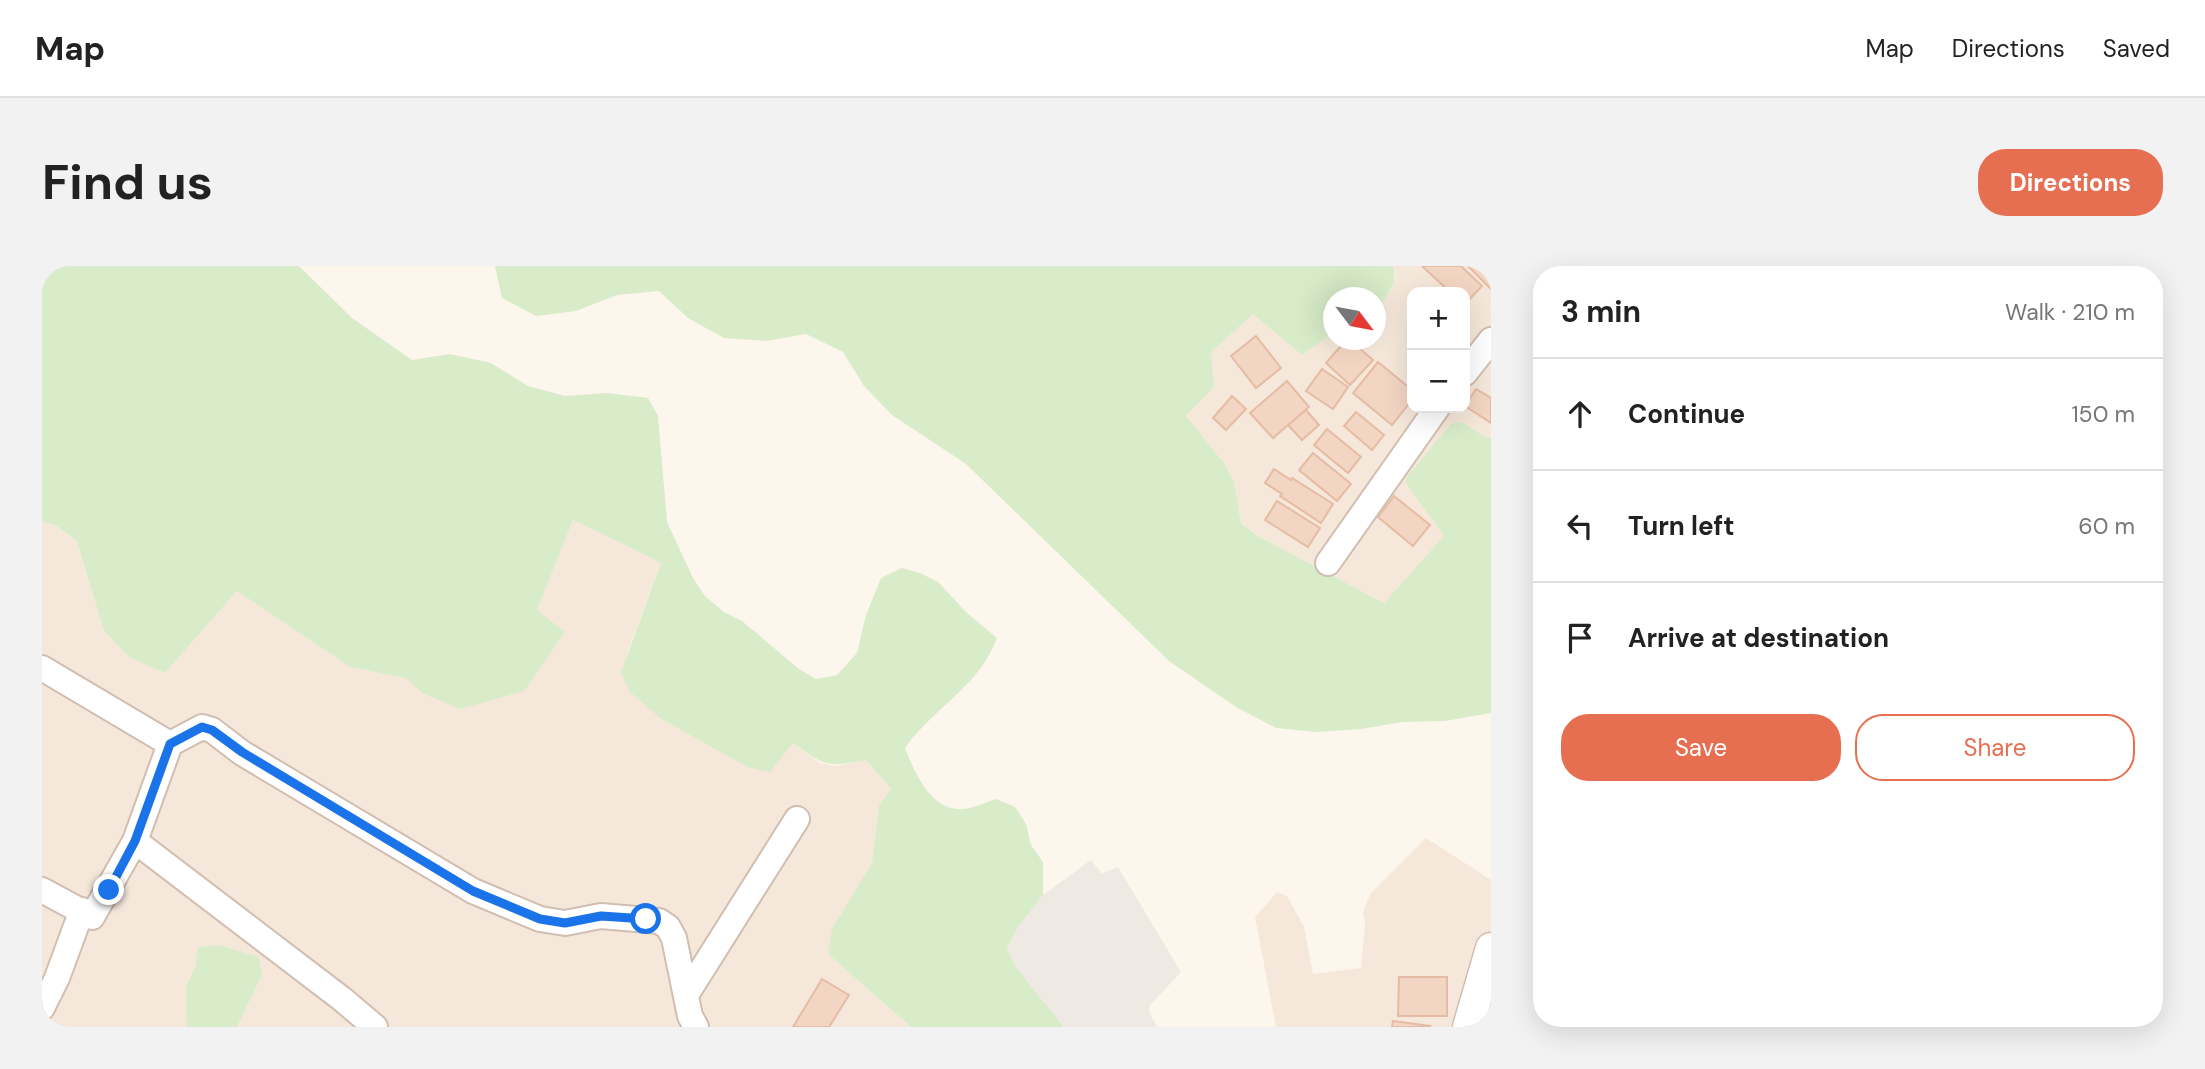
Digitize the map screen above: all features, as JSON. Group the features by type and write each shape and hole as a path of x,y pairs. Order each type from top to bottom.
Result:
{"street":[{"path":"1470,367 1491,340"},
{"path":"1328,563 1433,413"},
{"path":"42,668 170,744"},
{"path":"42,890 92,917 135,841 170,744 202,727 212,730 242,752 473,891 540,919 565,923 601,916 659,921 668,927 674,938 690,1016 696,1027"},
{"path":"686,995 797,819"},
{"path":"135,841 375,1027"},
{"path":"42,1007 57,978 82,910"},
{"path":"1468,1027 1491,948"}],"shaded area":[{"path":"1393,266 1491,266 1491,438 1462,422 1407,483 1445,536 1384,603 1256,535 1241,522 1234,482 1225,464 1186,416 1214,387 1211,352 1253,313 1302,355 1323,340 1323,350 1386,350 1386,297 1396,273"},
{"path":"573,520 661,563 627,653 770,771 793,743 820,763 835,766 866,760 891,789 879,805 872,863 828,954 911,1027 237,1027 262,975 198,947 195,967 186,986 187,1027 42,1027 42,522 55,525 77,541 104,631 130,658 165,673 237,591 350,667 407,678 422,693 565,633 537,610"},
{"path":"1426,838 1491,880 1491,984 1485,1027 1276,1027 1255,917 1277,892 1287,896 1304,927 1313,974 1361,968 1365,924 1363,913 1367,901 1372,892"},
{"path":"1091,860 1102,874 1118,867 1181,972 1150,1005 1149,1011 1157,1027 1064,1027 1015,966 1007,948 1017,929 1043,895"}],"green space":[{"path":"42,266 299,266 352,318 412,360 450,354 491,363 528,386 565,396 607,393 648,398 658,416 667,522 693,578 705,596 724,612 742,621 799,669 816,679 837,675 857,653 866,615 881,578 902,568 938,582 966,612 997,638 989,655 968,684 929,720 905,748 919,779 933,798 942,804 964,809 996,799 1015,807 1026,824 1031,845 1043,862 1043,895 1017,929 1007,948 1015,966 1064,1027 911,1027 828,954 832,929 872,863 879,805 891,789 866,760 842,764 827,763 793,743 770,772 747,767 660,718 629,691 621,672 661,563 573,520 537,610 565,632 524,691 460,709 422,693 406,678 350,667 237,591 165,673 130,658 104,631 77,541 55,525 42,522"},
{"path":"495,266 1393,266 1395,278 1386,296 1386,287 1323,287 1323,340 1302,355 1253,314 1211,352 1214,387 1186,416 1225,464 1234,482 1241,523 1256,535 1384,603 1444,536 1406,483 1407,477 1451,424 1462,422 1491,438 1491,713 1445,721 1402,722 1361,729 1317,732 1276,728 1236,707 1169,661 966,464 892,415 864,386 843,352 806,334 766,341 724,338 688,318 659,291 617,295 576,311 536,316 502,298"},
{"path":"219,945 259,957 262,975 237,1027 187,1027 186,986 195,967 198,947"}],"building":[{"path":"1422,266 1461,266 1482,286 1470,299 1470,287 1445,287"},
{"path":"1468,266 1491,266 1491,289"},
{"path":"1256,336 1281,368 1256,388 1231,356"},
{"path":"1337,350 1362,350 1373,360 1350,385 1326,363"},
{"path":"1378,362 1407,386 1407,406 1392,425 1353,393"},
{"path":"1322,369 1348,387 1333,409 1306,391"},
{"path":"1287,381 1309,407 1273,438 1250,413"},
{"path":"1476,389 1491,398 1491,423 1470,409 1470,398"},
{"path":"1232,396 1246,409 1226,430 1213,418"},
{"path":"1306,410 1319,425 1302,440 1288,425"},
{"path":"1356,412 1384,435 1372,450 1344,426"},
{"path":"1327,429 1361,457 1348,473 1314,445"},
{"path":"1313,453 1351,484 1337,501 1299,470"},
{"path":"1274,469 1333,504 1321,523 1265,483"},
{"path":"1394,496 1430,525 1413,546 1378,517"},
{"path":"1277,501 1320,528 1308,547 1265,520"},
{"path":"1399,977 1447,977 1447,1016 1398,1016"},
{"path":"822,979 849,995 829,1027 793,1027"},
{"path":"1393,1021 1430,1026 1392,1027"}],"route":[{"path":"109,890 135,841 170,744 202,727 212,730 242,752 473,891 540,919 565,923 601,916 646,919"}]}
